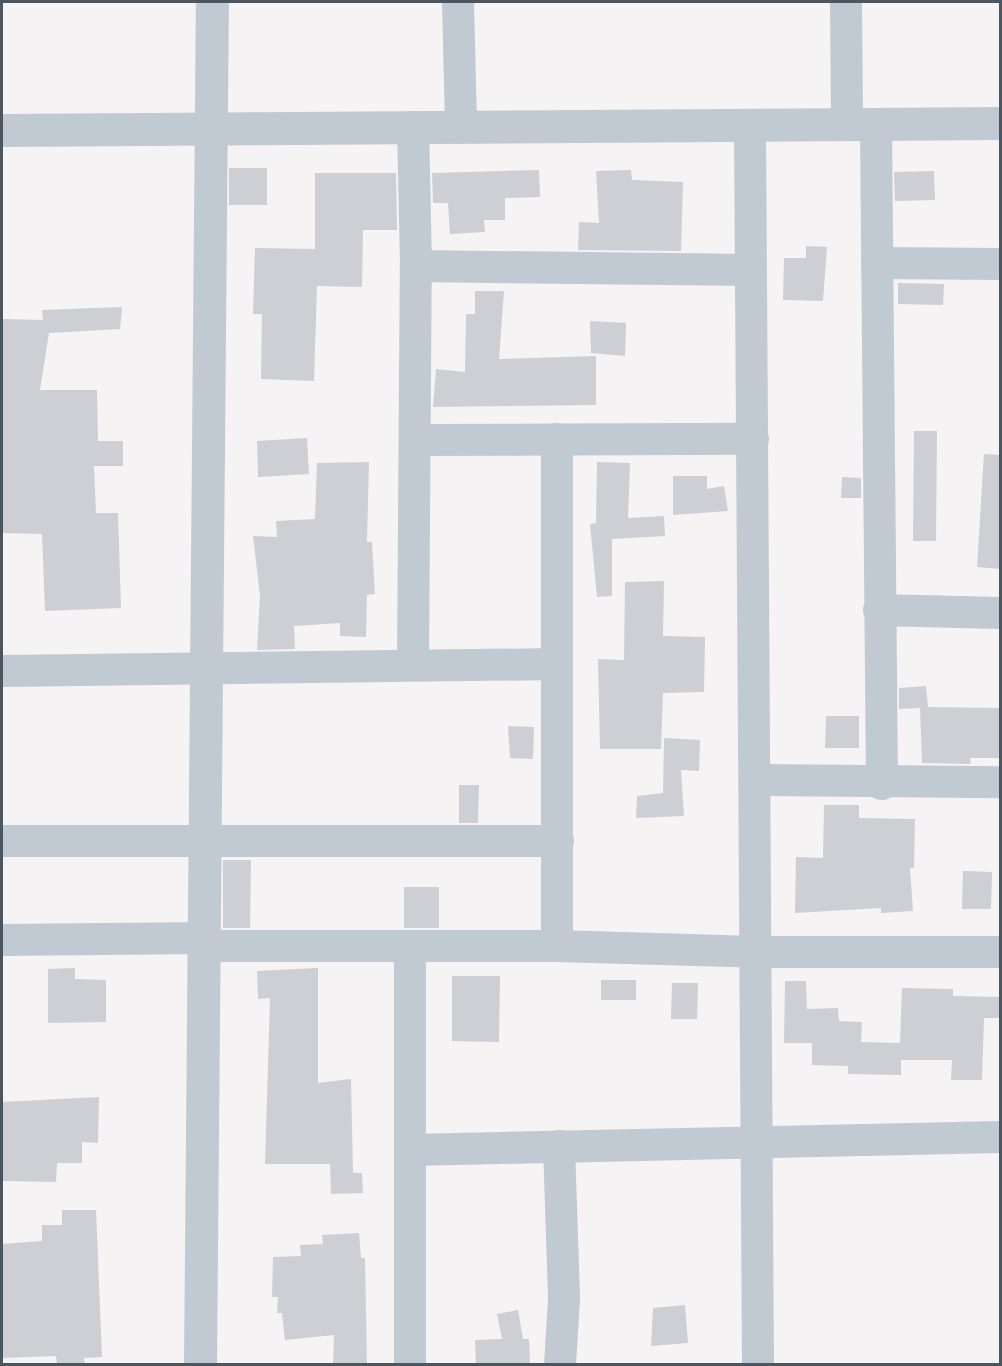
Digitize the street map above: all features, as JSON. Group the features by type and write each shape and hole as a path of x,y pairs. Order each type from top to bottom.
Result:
{"street":[{"path":"200,1365 212,2"},
{"path":"458,2 460,128"},
{"path":"846,2 877,263 882,784"},
{"path":"2,130 1000,123"},
{"path":"750,125 758,1365"},
{"path":"412,127 416,266 412,666"},
{"path":"877,263 1000,264"},
{"path":"416,266 751,270"},
{"path":"557,439 557,945"},
{"path":"415,440 753,439"},
{"path":"879,610 1000,613"},
{"path":"2,671 557,664"},
{"path":"754,780 882,784 1000,782"},
{"path":"2,841 205,838 558,841"},
{"path":"2,940 410,946 557,945 755,952 1000,952"},
{"path":"410,946 412,1150 410,1365"},
{"path":"412,1150 1000,1137"},
{"path":"559,1146 564,1299 560,1365"}],"building":[{"path":"229,168 267,168 267,205 229,205"},
{"path":"539,170 540,197 505,198 505,220 484,220 485,232 450,234 448,203 433,203 432,173"},
{"path":"631,170 632,180 683,182 681,251 578,250 579,222 599,223 596,171"},
{"path":"934,171 935,200 895,201 894,172"},
{"path":"315,173 396,173 397,230 363,230 362,287 317,286 314,381 261,379 262,314 253,314 255,248 315,249"},
{"path":"806,246 827,247 823,301 783,300 784,258 806,258"},
{"path":"898,283 944,284 943,305 898,304"},
{"path":"475,291 504,291 499,359 596,356 596,405 433,407 436,369 465,372 466,314 475,314"},
{"path":"122,307 120,329 49,333 40,390 97,390 98,441 123,441 123,466 94,466 96,513 118,513 121,608 45,611 42,534 2,533 2,319 43,320 42,310"},
{"path":"590,321 626,323 625,356 591,353"},
{"path":"914,431 937,431 936,541 913,541"},
{"path":"307,438 309,474 258,477 257,441"},
{"path":"984,454 1000,455 1000,569 977,567"},
{"path":"369,462 367,542 372,542 375,594 367,595 366,637 340,636 340,623 294,626 295,649 257,650 260,596 253,536 277,537 276,521 315,519 317,463"},
{"path":"597,462 630,463 628,518 664,516 665,536 612,539 612,596 597,597 590,524 596,523"},
{"path":"673,476 707,476 707,489 724,486 728,511 673,515"},
{"path":"842,477 861,478 861,498 841,498"},
{"path":"664,581 663,636 705,637 704,692 663,693 661,749 600,749 598,659 624,660 625,582"},
{"path":"926,686 928,707 1000,708 1000,758 970,758 971,764 922,763 920,708 899,709 899,688"},
{"path":"826,716 859,716 859,748 825,748"},
{"path":"508,726 534,727 533,759 510,758"},
{"path":"664,738 700,740 699,771 681,770 684,816 636,818 637,796 663,793"},
{"path":"459,785 479,785 478,823 459,823"},
{"path":"824,805 859,805 859,818 915,819 914,868 910,868 913,911 881,913 881,908 795,913 796,857 823,858"},
{"path":"223,860 251,860 250,928 223,928"},
{"path":"963,871 992,872 991,909 962,909"},
{"path":"404,887 439,887 439,928 404,928"},
{"path":"75,968 75,979 106,980 106,1022 48,1023 48,969"},
{"path":"318,968 318,1083 351,1079 353,1173 362,1173 363,1193 331,1194 330,1164 265,1164 270,998 258,999 257,971"},
{"path":"452,976 500,976 499,1042 452,1041"},
{"path":"601,980 636,980 636,1000 601,1000"},
{"path":"785,981 806,981 807,1009 838,1008 839,1021 862,1022 861,1042 900,1043 902,988 953,989 953,996 1000,997 1000,1018 984,1018 982,1080 951,1080 952,1060 901,1060 901,1075 848,1074 848,1066 812,1065 812,1043 784,1043"},
{"path":"672,983 698,983 697,1019 671,1019"},
{"path":"99,1097 98,1143 82,1142 82,1163 57,1163 56,1182 2,1181 2,1102"},
{"path":"62,1210 96,1210 102,1357 84,1358 85,1365 57,1365 56,1356 2,1358 2,1244 42,1241 42,1225 62,1225"},
{"path":"359,1233 361,1258 365,1258 367,1365 333,1365 334,1335 285,1340 282,1313 277,1313 278,1297 272,1297 273,1257 301,1256 300,1245 323,1244 322,1235"},
{"path":"685,1305 688,1343 651,1346 653,1308"},
{"path":"518,1310 523,1339 529,1339 530,1365 476,1365 475,1340 502,1339 497,1314"}]}
